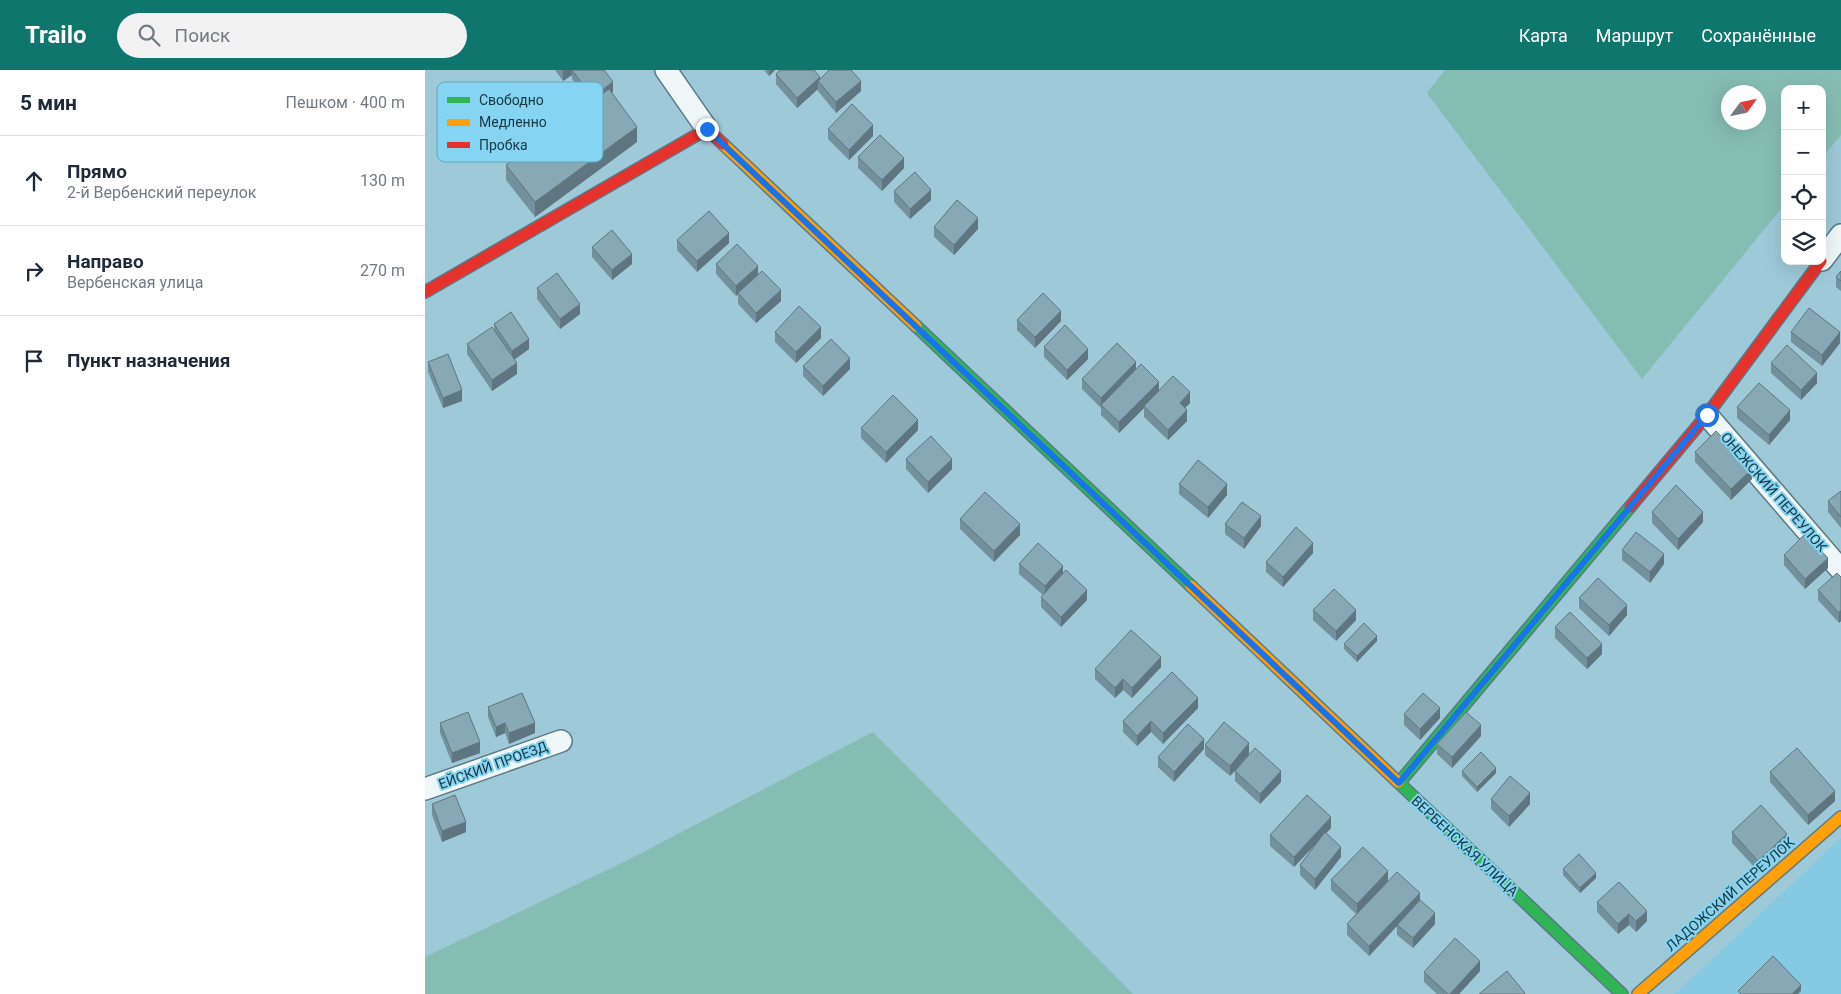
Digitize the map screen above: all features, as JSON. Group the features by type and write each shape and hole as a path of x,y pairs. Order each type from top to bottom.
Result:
{"main road":[{"path":"425,292 707,129"},
{"name":"ВЕРБЕНСКАЯ УЛИЦА","path":"707,129 1622,994"},
{"path":"1399,783 1707,415 1819,265"},
{"name":"ЛАДОЖСКИЙ ПЕРЕУЛОК","path":"1638,994 1841,817"}],"street":[{"name":"ВЕРБЕНСКАЯ УЛИЦА","path":"666,70 707,129"},
{"path":"1826,256 1841,235"},
{"name":"ОНЕЖСКИЙ ПЕРЕУЛОК","path":"1707,415 1841,570"},
{"name":"ЕЙСКИЙ ПРОЕЗД","path":"425,790 561,741"}],"shaded area":[{"path":"1841,838 1841,994 1675,994"}],"green space":[{"path":"1445,70 1841,70 1841,135 1826,153 1826,85 1781,85 1781,209 1642,379 1427,93"},
{"path":"873,732 1133,994 425,994 425,957 626,861"}],"building":[{"path":"572,70 604,70 613,82 603,89 603,82 581,82"},
{"path":"780,70 814,70 820,77 797,98 776,74"},
{"path":"829,70 851,70 861,81 836,102 818,81"},
{"path":"609,89 637,127 603,152 603,93"},
{"path":"852,104 873,125 849,150 828,129"},
{"path":"880,135 904,158 882,180 858,157"},
{"path":"510,162 589,162 535,202 506,165"},
{"path":"915,172 931,190 910,209 894,191"},
{"path":"957,200 978,218 954,245 934,227"},
{"path":"709,211 729,233 697,261 677,240"},
{"path":"612,230 632,254 612,270 592,247"},
{"path":"737,244 758,266 736,286 716,264"},
{"path":"762,271 781,290 756,313 738,293"},
{"path":"1841,271 1841,281 1836,277"},
{"path":"557,273 580,304 560,319 537,288"},
{"path":"1043,293 1061,311 1035,337 1017,320"},
{"path":"799,306 821,327 796,352 775,332"},
{"path":"1809,308 1840,332 1822,355 1791,332"},
{"path":"511,312 529,339 512,351 494,324"},
{"path":"1065,325 1088,349 1067,370 1044,347"},
{"path":"492,327 517,363 492,380 467,344"},
{"path":"831,339 850,358 823,386 803,366"},
{"path":"1117,343 1136,362 1101,398 1082,379"},
{"path":"1787,345 1817,373 1801,390 1771,363"},
{"path":"448,354 462,390 443,398 428,362"},
{"path":"1141,364 1159,382 1119,422 1101,405"},
{"path":"1173,376 1190,392 1180,403 1187,410 1168,430 1144,406"},
{"path":"1759,383 1790,410 1769,435 1737,407"},
{"path":"893,395 918,420 886,452 861,428"},
{"path":"1716,431 1752,469 1731,489 1695,452"},
{"path":"931,436 952,459 928,482 906,459"},
{"path":"1198,460 1227,484 1208,507 1179,484"},
{"path":"1676,485 1703,512 1678,539 1652,512"},
{"path":"1841,491 1841,517 1828,501"},
{"path":"985,492 1020,524 994,551 960,519"},
{"path":"1242,502 1261,516 1244,538 1225,524"},
{"path":"1296,527 1313,543 1283,577 1266,562"},
{"path":"1636,532 1664,554 1650,572 1622,550"},
{"path":"1805,534 1828,558 1805,579 1784,555"},
{"path":"1038,543 1063,566 1045,586 1019,564"},
{"path":"1066,570 1087,590 1061,617 1041,597"},
{"path":"1837,573 1841,577 1841,610 1839,613 1818,590"},
{"path":"1598,578 1627,605 1609,625 1579,598"},
{"path":"1334,589 1356,610 1336,631 1313,610"},
{"path":"1570,612 1602,644 1587,658 1555,627"},
{"path":"1364,623 1377,636 1357,656 1344,644"},
{"path":"1131,630 1161,657 1132,688 1123,679 1115,688 1095,669"},
{"path":"1172,672 1198,698 1163,733 1151,721 1137,736 1123,721"},
{"path":"522,693 535,723 509,733 505,723 496,727 488,707"},
{"path":"1423,693 1440,708 1420,729 1404,714"},
{"path":"468,712 480,742 452,753 440,723"},
{"path":"1466,712 1481,725 1452,757 1437,744"},
{"path":"1224,722 1249,743 1230,766 1205,745"},
{"path":"1188,724 1204,739 1174,772 1158,757"},
{"path":"1255,748 1281,771 1260,794 1235,771"},
{"path":"1797,748 1835,791 1808,815 1770,772"},
{"path":"1481,752 1496,768 1477,787 1462,771"},
{"path":"1510,776 1530,793 1509,816 1491,799"},
{"path":"455,795 466,822 442,831 432,804"},
{"path":"1307,795 1331,817 1294,857 1270,835"},
{"path":"1761,805 1787,834 1758,861 1732,832"},
{"path":"1325,832 1341,847 1315,879 1300,865"},
{"path":"1363,847 1388,871 1357,904 1331,880"},
{"path":"1579,854 1596,873 1580,888 1563,869"},
{"path":"1397,872 1420,893 1369,946 1347,924"},
{"path":"1619,882 1647,911 1636,921 1629,914 1618,924 1597,902"},
{"path":"1420,900 1435,913 1413,938 1397,925"},
{"path":"1455,938 1480,961 1448,994 1424,972"},
{"path":"1773,956 1801,985 1792,994 1741,994 1738,991"},
{"path":"1507,971 1524,994 1479,994"}],"traffic: fast":[{"path":"916,326 1191,586"},
{"path":"1399,783 1630,507"},
{"path":"1398,782 1622,994"}],"traffic: slow":[{"path":"723,144 916,326"},
{"path":"1191,586 1398,782"},
{"path":"1638,994 1841,817"}],"traffic: jam":[{"path":"425,292 707,129 723,144"},
{"path":"1630,507 1707,415 1818,265"}],"route":[{"path":"707,129 1399,783 1707,415"}]}
